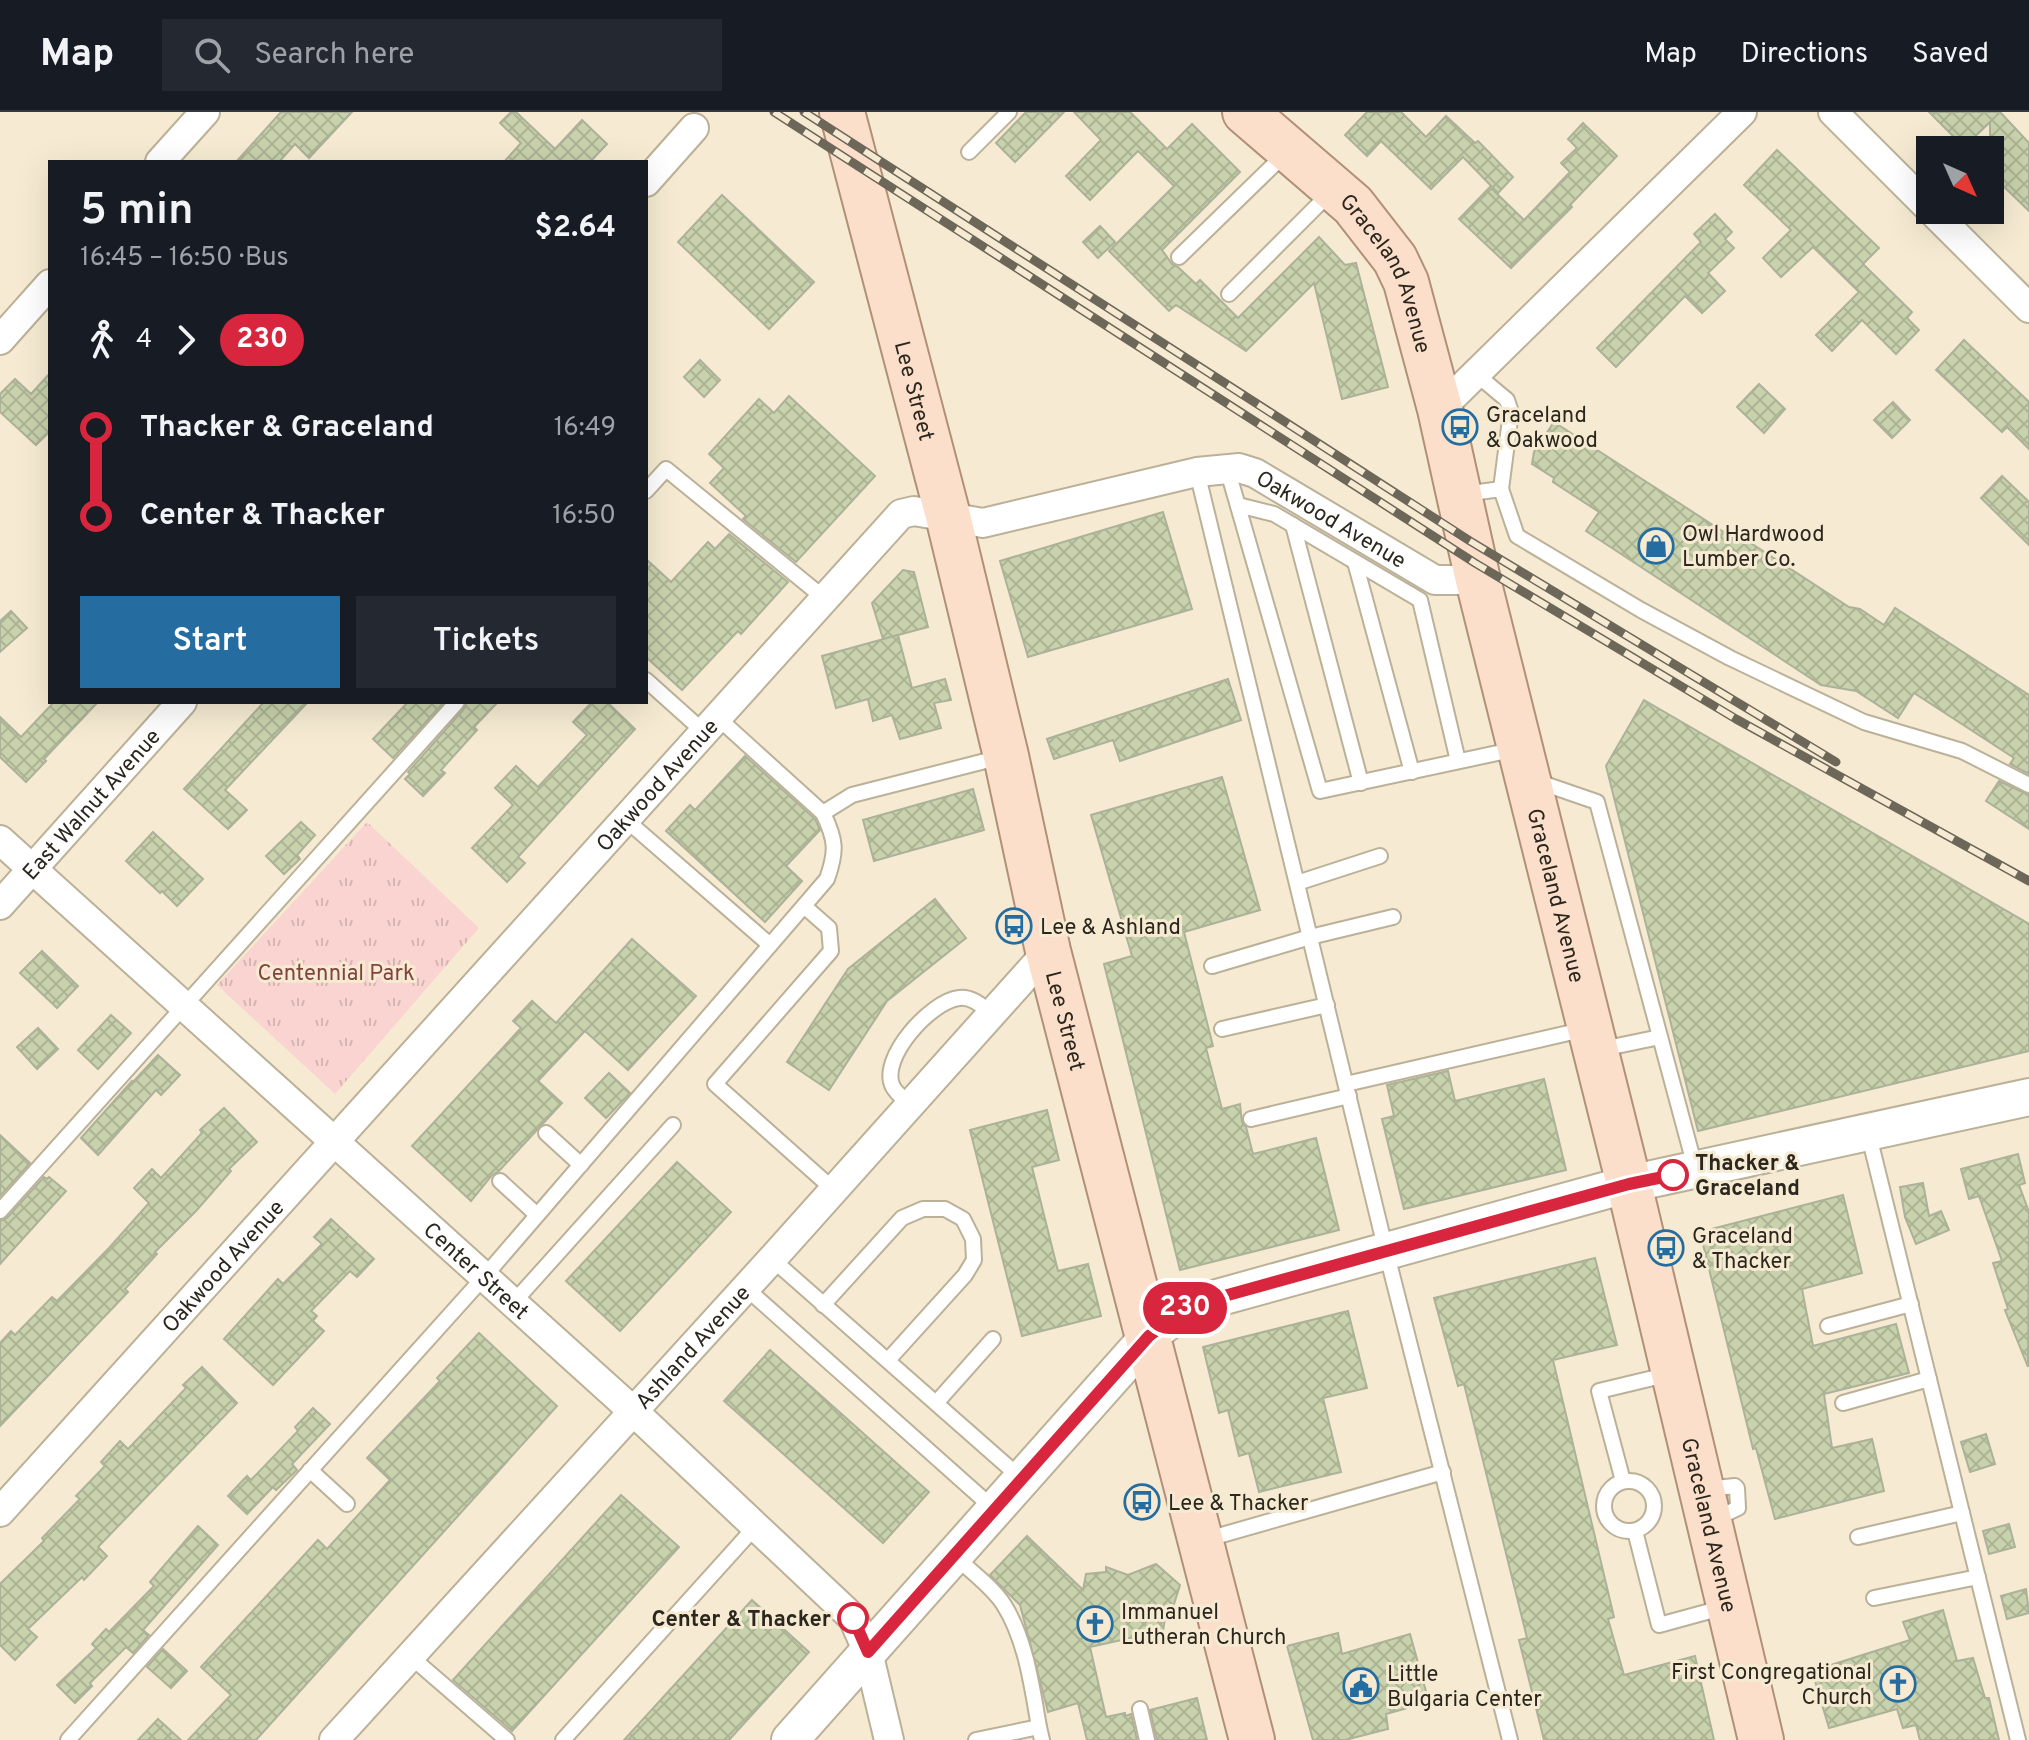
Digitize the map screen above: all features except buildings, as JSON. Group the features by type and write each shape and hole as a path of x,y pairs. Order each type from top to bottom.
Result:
{"main road":[{"name":"Lee Street","path":"842,112 948,516 1006,756 1048,951 1252,1740"},
{"name":"Graceland Avenue","path":"1245,112 1369,223 1395,259 1406,282 1440,409 1481,492 1478,580 1629,1184 1761,1740"}],"street":[{"path":"162,160 205,112"},
{"path":"1440,409 1742,112"},
{"path":"1833,112 1916,196"},
{"path":"648,180 694,128"},
{"path":"1944,224 2029,308"},
{"path":"0,340 48,286"},
{"name":"Oakwood Avenue","path":"0,1512 901,514 914,511 983,523 1197,472 1239,468 1255,473 1435,580 1478,580"},
{"name":"East Walnut Avenue","path":"0,905 180,704"},
{"name":"Center Street","path":"0,840 633,1411 853,1618 868,1652 889,1740"},
{"name":"Ashland Avenue","path":"334,1740 1048,951"},
{"path":"790,1740 1149,1336 1188,1306 1629,1184 2029,1097"}],"lane":[{"path":"969,152 1009,112"},
{"path":"1179,257 1289,150"},
{"path":"1229,294 1334,189"},
{"path":"1476,374 1507,400 1511,412 1481,492 1517,536 1641,610 1730,658 1864,722 1962,751 2029,785"},
{"path":"1227,468 1320,791 1458,761 1524,763 1597,802 1696,1170"},
{"path":"648,489 666,469 824,598"},
{"path":"1197,472 1386,1251 1510,1740"},
{"path":"1238,505 1274,514 1420,600 1458,761"},
{"path":"1293,525 1361,783"},
{"path":"1355,562 1412,772"},
{"path":"68,1740 484,1277 827,879 835,856 832,832 823,813 711,724 648,681"},
{"path":"0,1211 455,704"},
{"path":"823,813 852,795 1006,756"},
{"path":"625,819 770,945"},
{"path":"1297,883 1380,856"},
{"path":"804,906 829,928 831,951 715,1084 834,1190"},
{"path":"1212,966 1393,917"},
{"path":"910,1105 893,1087 890,1072 898,1049 928,1012 958,998 975,1001 992,1014"},
{"path":"1222,1029 1327,1005"},
{"path":"1251,1119 1347,1090 1593,1039 1660,1037"},
{"path":"513,1303 673,1125"},
{"path":"1868,1132 2018,1740"},
{"path":"546,1133 581,1165"},
{"path":"500,1181 537,1215"},
{"path":"823,1305 902,1218 923,1209 945,1209 963,1219 973,1239 974,1260 965,1275 889,1359"},
{"path":"772,1259 1022,1479"},
{"path":"746,1288 995,1510"},
{"path":"1828,1326 1911,1304"},
{"path":"937,1402 993,1339"},
{"path":"1623,1481 1599,1391 1674,1373"},
{"path":"1843,1403 1929,1379"},
{"path":"310,1470 347,1504"},
{"path":"1200,1542 1443,1472"},
{"path":"1623,1481 1640,1482 1655,1500 1653,1516 1635,1531 1612,1525 1604,1511 1610,1489 1623,1481"},
{"path":"1858,1537 1962,1513"},
{"path":"563,1740 756,1526"},
{"path":"1635,1531 1659,1625 1729,1605"},
{"path":"954,1556 1003,1603 1023,1654 1040,1733 976,1740"},
{"path":"1874,1598 1978,1577"},
{"path":"410,1656 507,1740"},
{"path":"1140,1709 1147,1740"}],"green space":[{"name":"Centennial Park","path":"367,822 479,928 335,1094 217,985"}],"railway":[{"path":"774,112 1475,563 1736,719 2029,881"},
{"path":"804,112 1470,541 1836,762"}],"bus line":[{"name":"230","path":"853,1618 868,1652 1149,1336 1188,1306 1629,1184 1673,1175"}],"place":[{"name":"Graceland & Oakwood","path":"1460,427"},
{"name":"Owl Hardwood Lumber Co.","path":"1656,546"},
{"name":"Lee & Ashland","path":"1014,926"},
{"name":"Thacker & Graceland","path":"1673,1175"},
{"name":"Graceland & Thacker","path":"1666,1248"},
{"name":"Lee & Thacker","path":"1142,1502"},
{"name":"Center & Thacker","path":"853,1618"},
{"name":"Immanuel Lutheran Church","path":"1095,1624"},
{"name":"First Congregational Church","path":"1898,1684"},
{"name":"Little Bulgaria Center","path":"1361,1686"}]}
